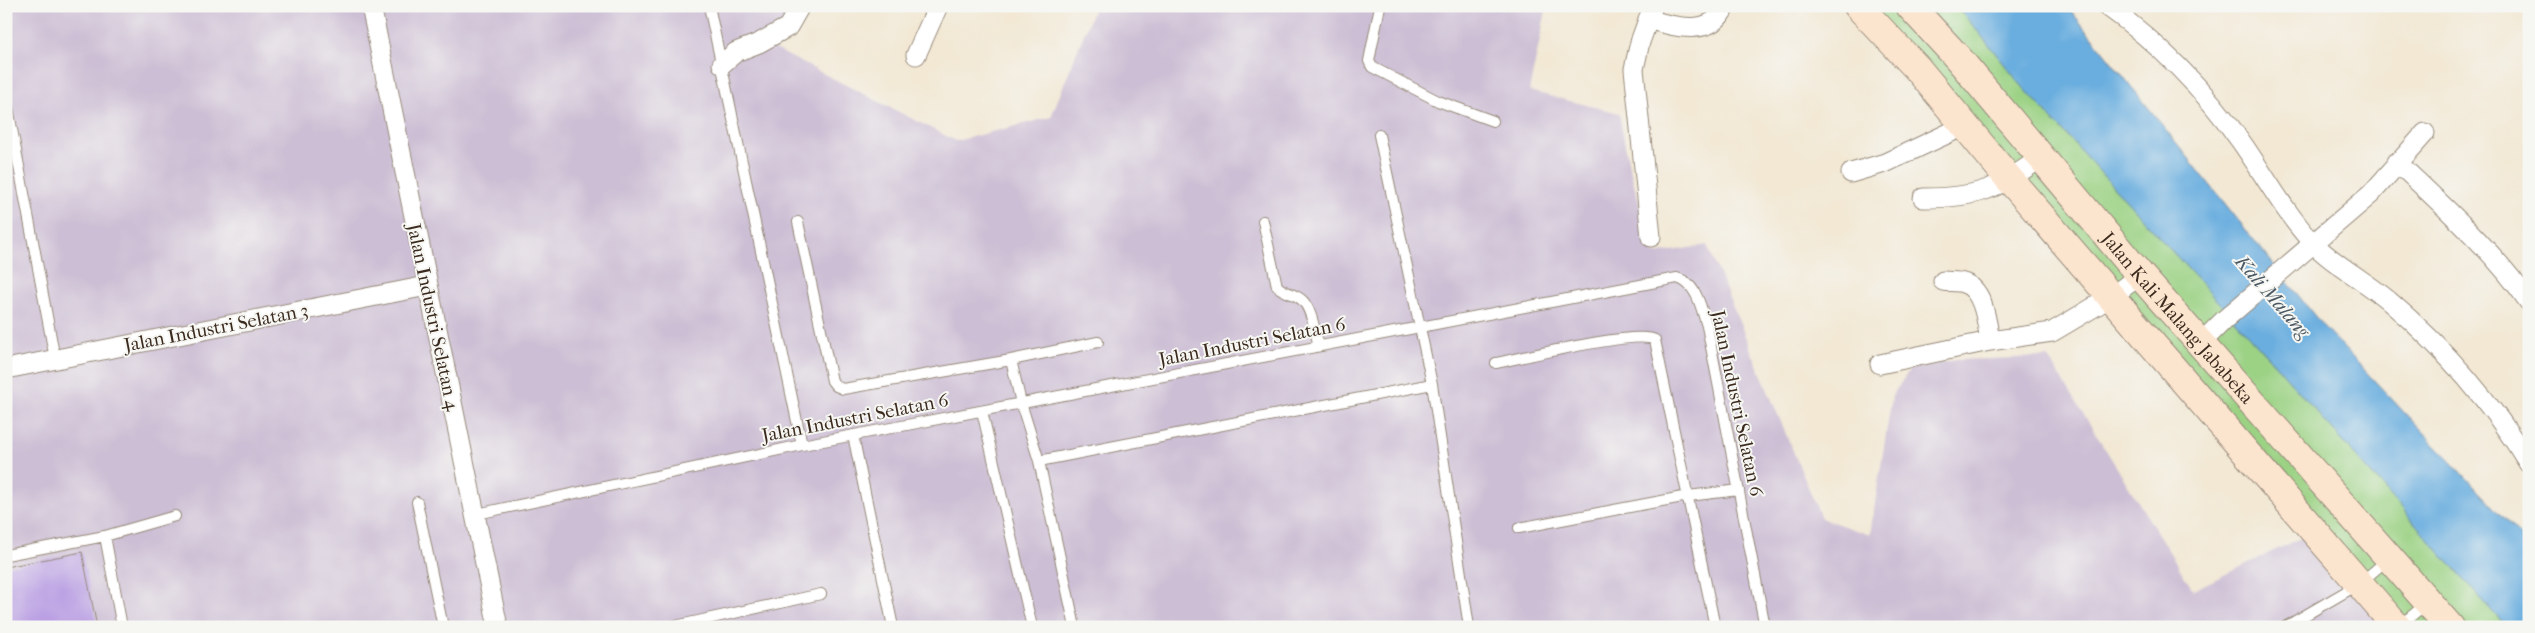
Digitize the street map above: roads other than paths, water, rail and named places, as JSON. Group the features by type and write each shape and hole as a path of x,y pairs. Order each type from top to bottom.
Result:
{"main road":[{"name":"Jalan Kali Malang Jababeka","path":"1858,6 1917,68 2010,180 2398,627"},
{"name":"Jalan Kali Malang Jababeka","path":"1910,6 2042,157 2140,275 2450,627"}],"street":[{"name":"Jalan Industri Selatan 4","path":"370,6 498,627"},
{"path":"722,64 736,52 759,43 788,27 800,6"},
{"path":"916,55 938,6"},
{"path":"1651,237 1634,70 1651,12 1664,24 1702,27 1717,20 1725,6"},
{"path":"2107,6 2151,40 2196,83 2242,142 2307,248 2389,301 2464,372 2529,464"},
{"path":"1851,173 1885,163 1964,126"},
{"path":"2201,343 2225,319 2371,194 2425,133"},
{"path":"1923,198 1967,196 2010,180 2042,157"},
{"path":"2398,162 2488,250 2510,274 2529,302"},
{"path":"1880,364 1990,341 2052,332 2111,297 2140,275"},
{"path":"1943,281 1964,283 1973,288 1984,313 1990,341"},
{"name":"Jalan Industri Selatan 3","path":"6,369 427,286"}],"lane":[{"path":"709,6 802,445"},
{"path":"1380,6 1369,61 1372,67 1438,100 1493,120"},
{"path":"6,97 56,359"},
{"path":"1379,135 1432,384 1469,627"},
{"path":"1263,221 1277,286 1282,291 1301,299 1306,305 1319,346"},
{"path":"798,222 832,381 836,386 843,389 1011,360 1098,342"},
{"name":"Jalan Industri Selatan 6","path":"476,514 802,445 1667,278 1685,281 1695,292 1707,326 1765,627"},
{"path":"1496,363 1620,338 1642,336 1652,338 1657,343 1715,627"},
{"path":"1011,360 1021,403 1039,461 1075,627"},
{"path":"1039,461 1432,384"},
{"path":"982,410 1032,627"},
{"path":"853,435 893,627"},
{"path":"1519,528 1688,496 1738,490"},
{"path":"418,502 443,627"},
{"path":"6,554 105,536 175,516"},
{"path":"105,536 122,627"},
{"path":"2284,627 2359,584 2389,558"},
{"path":"672,627 821,594"},
{"path":"2398,627 2428,602"}],"water":[{"name":"Kali Malang","path":"1957,6 2067,6 2322,325 2529,545 2529,627 2506,627 2279,369 2022,86"}]}
